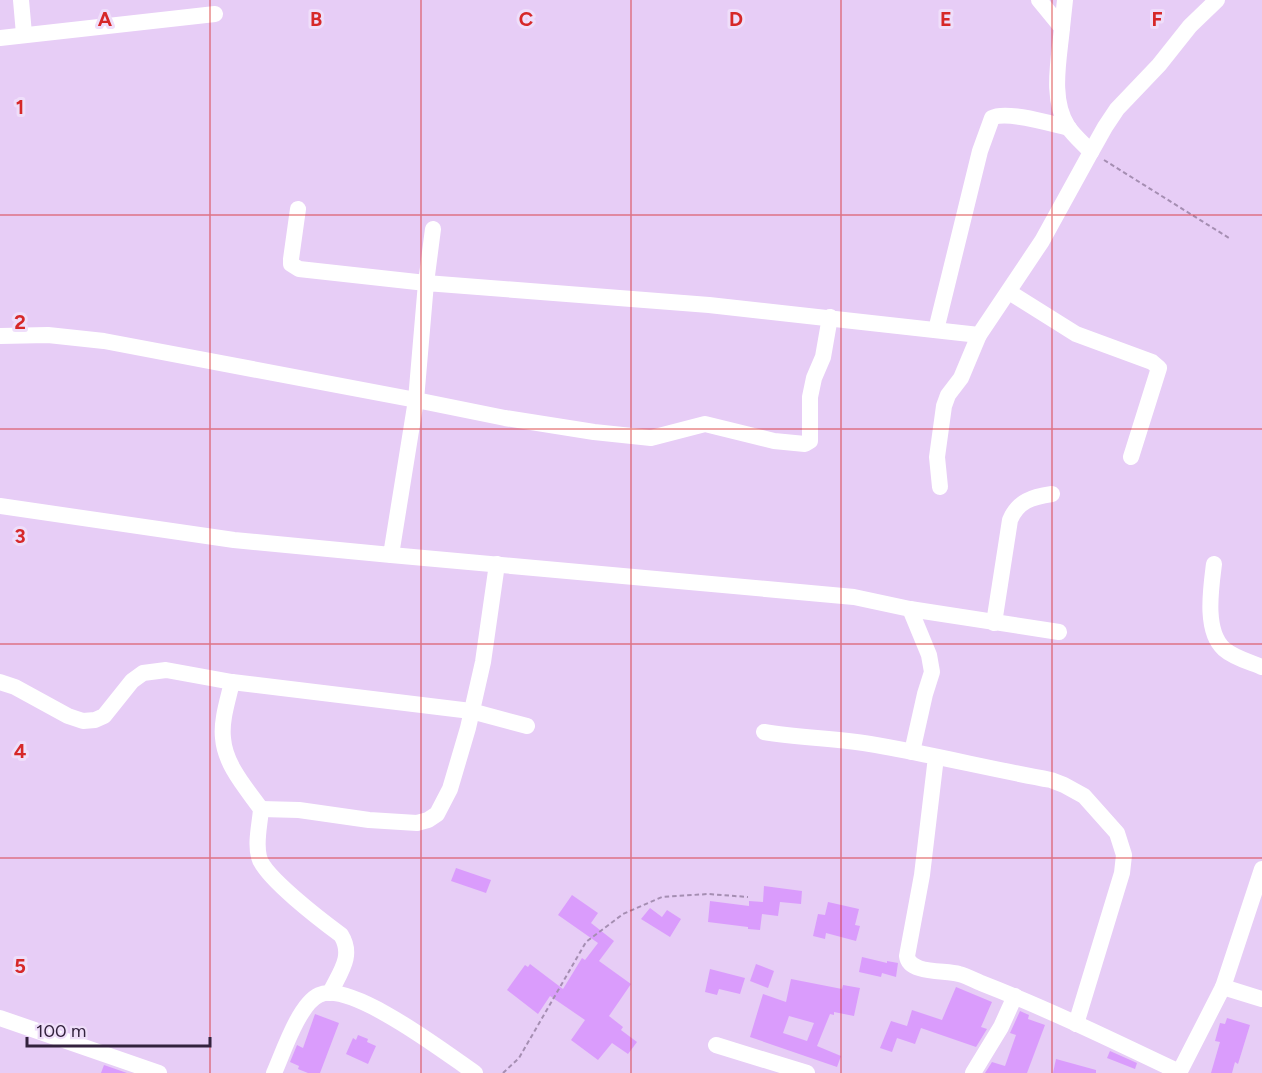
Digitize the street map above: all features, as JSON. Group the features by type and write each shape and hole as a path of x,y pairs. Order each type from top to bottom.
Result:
{"street":[{"path":"21,0 24,34"},
{"path":"1039,0 1062,28"},
{"path":"1065,0 1057,90 1060,108 1069,128 1091,152"},
{"path":"940,487 937,457 944,406 948,395 961,378 979,335 1042,241 1105,126 1122,103 1159,64 1190,26 1217,0"},
{"path":"0,38 215,14"},
{"path":"936,330 980,151 992,118 998,115 1010,116 1069,128"},
{"path":"298,209 291,264 299,269 426,283 709,305 979,335"},
{"path":"391,555 416,399 433,229"},
{"path":"1009,292 1076,334 1152,362 1159,368 1131,457"},
{"path":"0,336 48,335 104,341 416,399 505,418 594,432 651,438 705,424 774,441 805,444 810,441 810,397 814,378 823,357 830,317"},
{"path":"994,623 1010,520 1014,509 1034,496 1052,494"},
{"path":"0,506 234,540 854,597 910,609 1059,632"},
{"path":"261,809 299,810 369,820 417,823 437,814 450,789 483,662 497,564"},
{"path":"1214,564 1211,612 1219,642 1225,650 1262,666"},
{"path":"910,609 929,655 932,672 912,752"},
{"path":"0,682 15,687 68,716 83,721 95,720 104,716 132,681 143,673 166,670 232,681 471,711 527,726"},
{"path":"232,681 223,738 225,750 238,777 261,809 257,849 259,860 269,874 341,934 346,944 348,956 330,993"},
{"path":"764,732 804,738 837,739 912,752 1050,780 1084,796 1117,833 1124,855 1122,873 1076,1024"},
{"path":"936,757 922,875 907,956 911,966 959,974 1015,996 1179,1072 1223,987 1262,869"},
{"path":"1223,987 1262,999"},
{"path":"274,1073 303,1009 318,995 330,993 370,1005 398,1020 475,1073"},
{"path":"973,1073 1001,1027 1015,996"},
{"path":"0,1018 159,1073"},
{"path":"716,1045 807,1073"}],"path":[{"path":"1091,152 1229,238"},
{"path":"503,1073 519,1058 586,942 623,914 662,897 708,894 748,897"}],"building":[{"path":"456,868 491,880 486,893 451,881"},
{"path":"764,886 802,891 801,904 780,902 778,916 762,914 760,930 708,922 710,901 749,906 749,901 763,902"},
{"path":"572,895 598,913 591,923 614,941 599,961 631,984 609,1016 623,1027 621,1030 637,1042 628,1054 612,1043 598,1060 571,1040 585,1020 550,996 538,1014 507,990 525,965 528,967 530,964 563,989 582,958 585,960 598,943 558,915"},
{"path":"828,902 859,909 855,925 860,926 856,941 826,933 825,939 813,936 818,914 825,915"},
{"path":"650,908 662,917 667,910 681,919 670,937 641,919"},
{"path":"862,957 887,963 887,961 898,963 896,977 882,973 881,977 859,972"},
{"path":"756,964 774,971 768,988 750,981"},
{"path":"710,969 745,978 740,994 719,989 717,995 705,992"},
{"path":"791,979 842,989 843,985 860,988 854,1016 834,1012 834,1015 830,1014 817,1046 841,1056 837,1067 750,1037 763,994 786,1002","holes":["789,1016 814,1023 807,1041 783,1033"]},
{"path":"956,987 992,1002 981,1027 987,1029 976,1047 921,1028 915,1044 897,1038 892,1052 880,1048 891,1021 907,1026 912,1010 942,1020"},
{"path":"1020,1011 1029,1015 1028,1019 1045,1025 1027,1073 985,1073 992,1062 1005,1066 1016,1035 1010,1033"},
{"path":"315,1014 339,1023 320,1073 308,1073 298,1069 299,1066 290,1062 297,1045 303,1048"},
{"path":"1227,1018 1250,1025 1238,1064 1235,1062 1232,1073 1211,1073 1220,1042 1215,1041 1220,1023 1225,1024"},
{"path":"358,1035 368,1039 367,1042 376,1046 368,1064 346,1054 353,1038 356,1040"},
{"path":"1110,1051 1137,1063 1135,1069 1107,1058"},
{"path":"1056,1059 1096,1070 1096,1073 1053,1073"},
{"path":"104,1065 127,1073 101,1073"}]}
